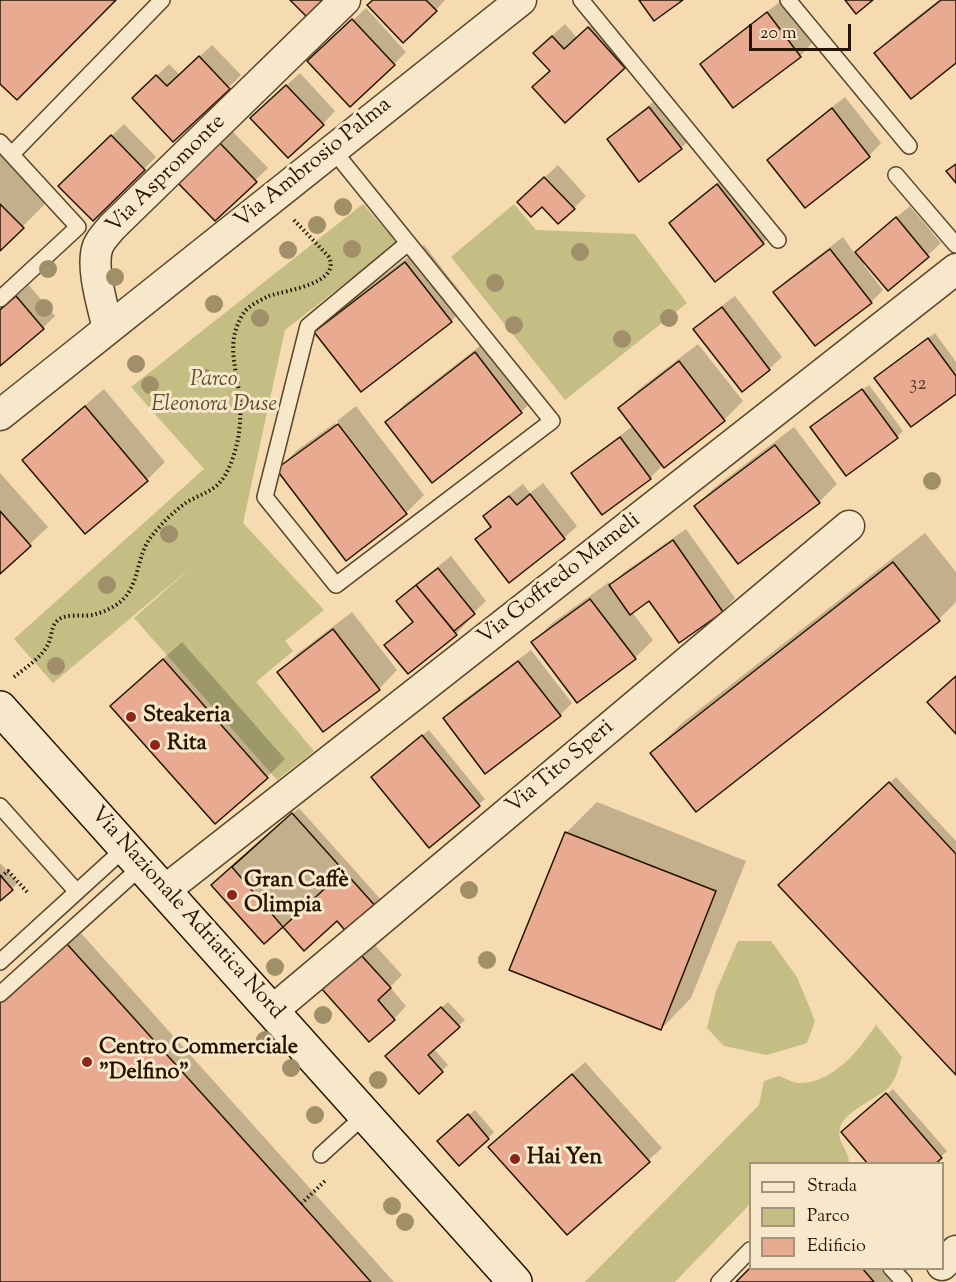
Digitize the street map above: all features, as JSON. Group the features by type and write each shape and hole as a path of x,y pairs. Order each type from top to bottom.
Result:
{"main road":[{"name":"Via Nazionale Adriatica Nord","path":"4,694 134,857 515,1282"}],"street":[{"name":"Via Aspromonte","path":"108,329 96,264 99,242 345,0"},
{"name":"Via Ambrosio Palma","path":"108,329 521,0"},
{"name":"Via Goffredo Mameli","path":"164,891 956,268"},
{"path":"0,416 108,329"},
{"name":"Via Tito Speri","path":"272,1011 849,526"},
{"path":"944,1263 956,1251"},
{"path":"926,1282 938,1270"}],"lane":[{"path":"12,154 162,0"},
{"path":"581,0 778,240"},
{"path":"788,0 909,146"},
{"path":"0,141 78,226 0,299"},
{"path":"333,150 552,421 336,585 265,497 308,326 408,243"},
{"path":"896,175 956,245"},
{"path":"0,806 77,892"},
{"path":"0,962 77,892 134,857"},
{"path":"0,994 134,857"},
{"path":"321,1155 365,1115"},
{"path":"719,1282 749,1251"},
{"path":"892,1270 904,1282"}],"path":[{"path":"4,694 49,644 53,626 59,619 63,616 96,614 121,601 128,594 132,585 148,539 185,504 210,491 228,471 238,438 240,421 240,402 232,353 237,325 245,311 256,303 267,297 315,283 329,273 332,263 315,242"},
{"path":"1,877 8,871 29,894"}],"green space":[{"name":"Parco Eleonora Duse","path":"363,204 397,243 285,330 243,523 324,610 285,641 293,651 256,682 314,751 277,780 134,618 194,565 53,683 14,639 204,469 131,387"},
{"path":"514,204 536,230 635,234 687,303 565,400 451,257"},
{"path":"738,941 771,941 797,977 815,1021 807,1043 767,1055 724,1046 707,1028 716,991"},
{"path":"876,1025 902,1057 889,1087 854,1111 843,1122 839,1133 849,1162 749,1162 749,1205 675,1282 585,1282 759,1105 764,1081 779,1076 801,1083 824,1077 835,1071 862,1044"}],"building":[{"path":"0,0 116,0 17,100 0,84"},
{"path":"290,0 327,0 308,18"},
{"path":"373,0 426,0 437,11 403,43 367,5"},
{"path":"639,0 683,0 654,21"},
{"path":"845,0 873,0 856,14"},
{"path":"941,0 956,0 956,63 911,99 874,53"},
{"path":"767,12 801,57 733,108 700,64"},
{"path":"352,19 395,65 350,107 307,61"},
{"path":"588,27 625,68 565,123 532,87 550,71 533,53 552,36 564,49"},
{"path":"199,56 230,89 173,142 132,98 156,75 167,86"},
{"path":"286,85 324,125 288,158 250,118"},
{"path":"649,107 682,149 639,182 607,139"},
{"path":"832,108 870,157 805,208 767,160"},
{"path":"111,135 145,170 93,221 58,186"},
{"path":"219,142 257,182 215,221 177,182"},
{"path":"956,164 956,183 946,171"},
{"path":"544,177 575,209 558,224 542,207 531,217 517,202"},
{"path":"717,184 764,244 715,282 669,223"},
{"path":"0,204 24,228 0,251"},
{"path":"896,217 929,257 888,291 855,252"},
{"path":"830,249 872,303 815,346 773,292"},
{"path":"405,262 452,322 361,392 314,332"},
{"path":"16,296 44,329 0,366 0,310"},
{"path":"722,307 770,370 742,392 693,329"},
{"path":"928,338 956,376 956,394 911,427 874,378"},
{"path":"475,352 522,413 432,483 385,422"},
{"path":"679,361 725,421 664,468 618,408"},
{"path":"862,389 898,438 846,476 810,427"},
{"path":"85,406 148,481 85,534 22,460"},
{"path":"338,424 407,514 346,561 276,469"},
{"path":"620,437 651,479 602,515 571,473"},
{"path":"775,445 820,503 738,564 694,506"},
{"path":"530,494 565,539 509,583 475,539 491,527 483,516 509,496 517,505"},
{"path":"0,511 31,546 0,574"},
{"path":"673,540 723,612 679,643 649,601 630,615 609,585"},
{"path":"893,562 940,621 696,812 650,753"},
{"path":"438,568 475,614 454,631 416,585"},
{"path":"416,585 457,635 408,674 384,645 413,622 396,601"},
{"path":"590,599 636,659 577,703 531,642"},
{"path":"333,629 380,690 323,732 277,672"},
{"path":"163,659 268,778 215,824 110,706"},
{"path":"518,661 561,716 485,774 443,718"},
{"path":"956,676 956,734 927,702"},
{"path":"422,735 480,806 429,848 371,777"},
{"path":"889,782 956,854 956,1075 778,885"},
{"path":"292,813 378,909 349,935 337,921 304,951 283,927 264,944 211,885"},
{"path":"292,813 344,871 283,927 232,867"},
{"path":"565,832 716,891 661,1030 509,970"},
{"path":"0,875 13,890 0,901"},
{"name":"Centro Commerciale \"Delfino\"","path":"67,944 371,1282 0,1282 0,1003"},
{"path":"360,954 391,988 378,1000 395,1020 369,1042 321,988"},
{"path":"441,1007 460,1027 428,1055 443,1072 419,1094 385,1056"},
{"path":"572,1074 650,1162 567,1235 488,1147"},
{"path":"886,1093 942,1158 937,1162 866,1162 841,1132"},
{"path":"468,1114 489,1139 459,1166 437,1141"},
{"path":"749,1269 864,1270 874,1282 736,1282"}],"place":[{"name":"Steakeria","path":"131,717"},
{"name":"Rita","path":"155,745"},
{"name":"Gran Caffè Olimpia","path":"232,895"},
{"name":"Centro Commerciale \"Delfino\"","path":"87,1062"},
{"name":"Hai Yen","path":"515,1159"}]}
